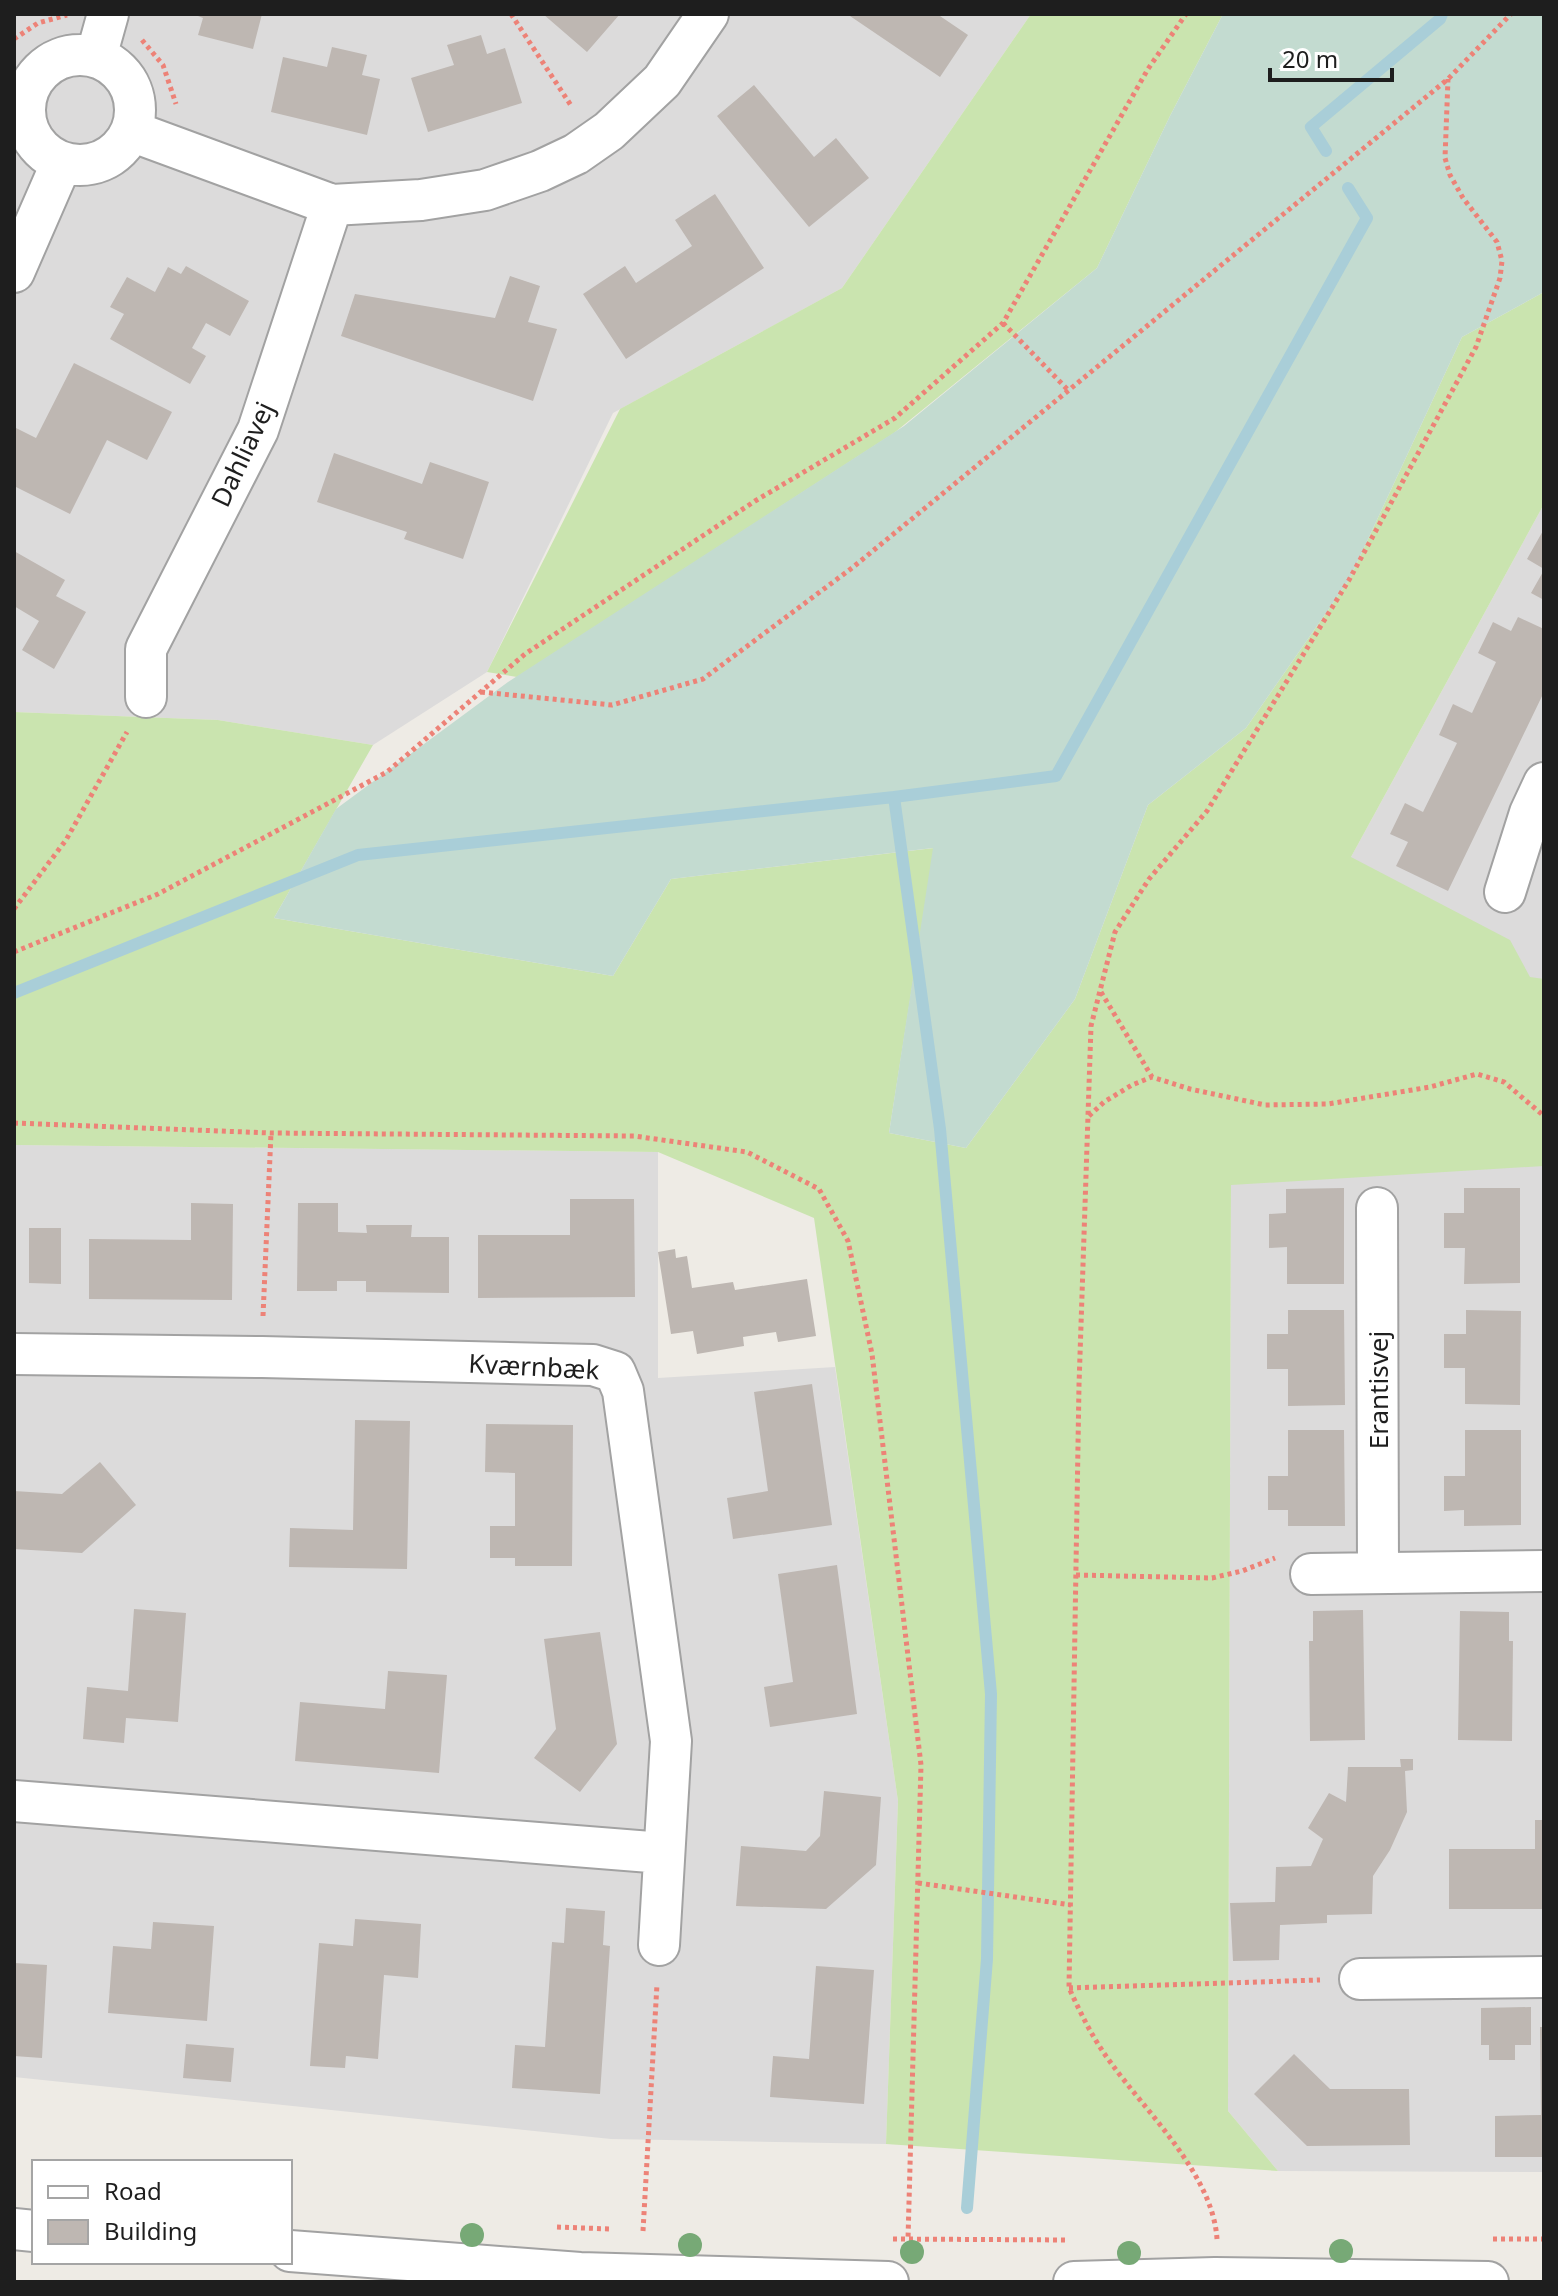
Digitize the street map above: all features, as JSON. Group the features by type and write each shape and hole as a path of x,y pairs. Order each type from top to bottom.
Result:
{"street":[{"path":"131,131 332,205 421,200 485,190 540,171 576,154 609,131 662,81 708,14"},
{"path":"96,57 108,16"},
{"path":"77,54 96,57 113,65 129,87 135,113 131,131 122,146 110,157 86,164 62,162 44,153 32,138 25,120 25,101 31,83 43,68 59,58 77,54"},
{"path":"14,272 62,162"},
{"name":"Dahliavej","path":"146,697 146,649 258,430 332,205"},
{"path":"1505,892 1530,813 1544,783"},
{"name":"Erantisvej","path":"1377,1208 1378,1572"},
{"name":"Kværnbæk","path":"14,1354 593,1365 615,1372 623,1391 671,1741 659,1945"},
{"path":"1311,1574 1544,1571"},
{"path":"14,1801 663,1853"},
{"path":"1360,1979 1544,1977"},
{"path":"292,2251 580,2273 888,2282"},
{"path":"1074,2282 1215,2278 1488,2282"}],"path":[{"path":"14,39 38,23 71,14 108,16 149,45 163,65 177,109"},
{"path":"511,14 574,110 584,102"},
{"path":"14,952 158,894 387,772 525,654 755,501 895,418 1003,323 1148,69 1186,14"},
{"path":"481,692 612,705 703,679 852,568 1448,79 1511,14"},
{"path":"1202,2240 1217,2240 1216,2221 1181,2154 1110,2062 1085,2023 1069,1988 1079,1369 1091,1026 1115,932 1149,879 1207,811 1349,580 1476,347 1500,278 1502,261 1497,242 1463,198 1450,175 1445,158 1448,79"},
{"path":"1003,323 1068,390"},
{"path":"14,909 66,840 146,697"},
{"path":"1100,991 1152,1077"},
{"path":"1088,1117 1104,1102 1152,1077 1190,1089 1265,1105 1328,1104 1430,1087 1477,1074 1504,1082 1544,1116"},
{"path":"14,1123 271,1133 634,1136 747,1152 819,1189 848,1241 872,1354 921,1765 908,2239"},
{"path":"262,1357 271,1133"},
{"path":"1076,1575 1212,1578 1242,1571 1274,1557 1311,1574"},
{"path":"918,1883 1071,1905"},
{"path":"658,2232 643,2231 659,1945"},
{"path":"1069,1988 1360,1979"},
{"path":"547,2226 627,2230"},
{"path":"892,2239 1078,2240"},
{"path":"1482,2239 1544,2239"}],"shaded area":[{"path":"14,14 1031,14 842,288 613,413 487,672 373,745 218,720 14,712"},
{"path":"1544,504 1544,2172 1278,2171 1228,2111 1231,1185 1351,857"},
{"path":"14,1145 658,1152 658,1378 835,1367 898,1801 886,2144 611,2139 14,2077"}],"green space":[{"path":"1031,14 1223,14 1097,268 894,433 517,677 487,672 620,409 842,288"},
{"path":"1223,14 1544,14 1544,292 1462,337 1349,580 1246,728 1148,805 1075,999 966,1148 889,1133 933,848 671,879 613,976 274,918 336,809 508,682 904,426 1097,268"},
{"path":"1544,292 1544,504 1351,857 1510,940 1530,977 1544,979 1544,1166 1231,1185 1228,2111 1278,2171 886,2144 898,1801 814,1218 658,1152 14,1145 14,712 218,720 373,745 274,918 613,976 671,879 934,848 889,1133 966,1148 1075,999 1148,805 1246,728 1349,580 1462,337"}],"building":[{"path":"193,14 262,14 253,49 198,35 203,18"},
{"path":"543,14 620,14 587,52"},
{"path":"847,14 937,14 968,35 940,77"},
{"path":"481,35 487,54 505,48 522,103 428,132 411,78 454,65 447,45"},
{"path":"332,47 367,55 362,75 380,79 367,135 271,112 283,57 327,67"},
{"path":"754,85 814,157 836,138 869,178 809,227 717,116"},
{"path":"715,194 764,268 626,359 583,294 625,266 636,283 692,246 675,220"},
{"path":"186,266 249,301 230,336 206,323 192,348 206,356 190,384 110,339 124,314 110,307 127,277 155,292 168,267 181,274"},
{"path":"510,276 540,286 528,322 557,329 533,401 341,336 355,294 495,318"},
{"path":"74,363 172,412 147,460 107,440 70,514 14,486 14,427 36,438"},
{"path":"334,453 422,484 430,462 489,482 463,559 404,539 407,532 317,502"},
{"path":"1544,529 1544,569 1527,559"},
{"path":"14,551 65,580 56,596 86,612 54,669 22,650 39,621 14,606"},
{"path":"1544,570 1544,600 1531,593"},
{"path":"1518,617 1544,629 1544,692 1448,891 1396,866 1408,842 1390,834 1405,803 1423,812 1457,743 1439,735 1453,704 1472,713 1496,662 1478,653 1493,622 1511,631"},
{"path":"1344,1188 1344,1284 1287,1284 1287,1247 1269,1248 1269,1214 1286,1213 1286,1189"},
{"path":"1464,1188 1520,1188 1520,1283 1464,1284 1465,1248 1444,1248 1444,1213 1464,1213"},
{"path":"570,1199 634,1199 635,1297 478,1298 478,1235 570,1235"},
{"path":"191,1203 233,1204 232,1300 89,1299 89,1239 191,1240"},
{"path":"298,1203 338,1203 338,1232 367,1233 366,1225 412,1225 411,1237 449,1237 449,1293 366,1292 366,1281 337,1281 337,1291 297,1291"},
{"path":"29,1228 61,1228 61,1284 29,1283"},
{"path":"675,1249 676,1258 687,1256 692,1288 733,1282 735,1290 807,1279 816,1336 778,1342 776,1332 743,1337 744,1346 697,1354 693,1331 671,1334 658,1252"},
{"path":"1288,1310 1344,1310 1345,1405 1288,1406 1288,1369 1267,1369 1267,1334 1288,1334"},
{"path":"1466,1310 1521,1311 1520,1405 1465,1404 1465,1368 1444,1368 1444,1334 1466,1334"},
{"path":"812,1384 832,1525 733,1539 727,1498 768,1491 754,1392"},
{"path":"355,1420 410,1421 407,1569 289,1567 290,1528 353,1530"},
{"path":"486,1424 573,1425 572,1566 515,1566 515,1558 490,1558 490,1526 515,1526 515,1473 485,1472"},
{"path":"1288,1430 1344,1430 1345,1526 1288,1526 1288,1510 1268,1510 1268,1476 1288,1476"},
{"path":"1465,1430 1521,1430 1521,1525 1464,1526 1464,1510 1444,1511 1444,1476 1465,1476"},
{"path":"100,1462 136,1505 82,1553 14,1549 14,1491 62,1494"},
{"path":"837,1565 857,1714 770,1727 764,1687 793,1682 778,1574"},
{"path":"134,1609 186,1613 178,1722 126,1718 124,1743 83,1739 87,1687 128,1691"},
{"path":"1363,1610 1365,1740 1310,1741 1309,1641 1313,1641 1313,1611"},
{"path":"1460,1611 1509,1612 1509,1641 1513,1641 1512,1741 1458,1740"},
{"path":"600,1632 617,1744 580,1792 534,1758 556,1729 544,1639"},
{"path":"388,1671 447,1675 439,1773 295,1761 300,1702 385,1709"},
{"path":"1400,1759 1413,1759 1413,1770 1405,1771 1407,1812 1390,1850 1373,1876 1372,1914 1327,1915 1327,1923 1280,1925 1279,1960 1233,1961 1230,1903 1275,1902 1276,1867 1311,1866 1323,1839 1308,1828 1329,1793 1346,1802 1348,1767 1401,1767"},
{"path":"824,1791 881,1797 876,1865 826,1909 736,1906 741,1846 806,1851 820,1836"},
{"path":"1535,1820 1544,1820 1544,1909 1449,1909 1449,1849 1535,1849"},
{"path":"566,1908 605,1911 603,1945 610,1946 600,2094 512,2088 515,2045 545,2047 552,1942 564,1943"},
{"path":"355,1919 421,1924 418,1978 384,1975 378,2059 346,2056 345,2068 310,2066 319,1943 353,1946"},
{"path":"153,1922 214,1926 207,2021 108,2013 113,1946 151,1949"},
{"path":"14,1963 47,1965 42,2058 14,2056"},
{"path":"816,1966 874,1970 864,2104 770,2097 773,2056 809,2059"},
{"path":"1531,2007 1531,2045 1515,2045 1515,2060 1489,2060 1489,2045 1481,2045 1481,2008"},
{"path":"1540,2027 1544,2027 1544,2157 1495,2157 1495,2116 1541,2115"},
{"path":"186,2044 234,2048 231,2082 183,2078"},
{"path":"1294,2054 1330,2089 1409,2089 1410,2145 1307,2146 1254,2094"}],"waterway":[{"path":"1326,151 1311,127 1440,19 1442,14"},
{"path":"967,2208 987,1959 991,1694 940,1129 894,797 1056,776 1367,218 1348,188"},
{"path":"14,993 358,855 894,797"}]}
